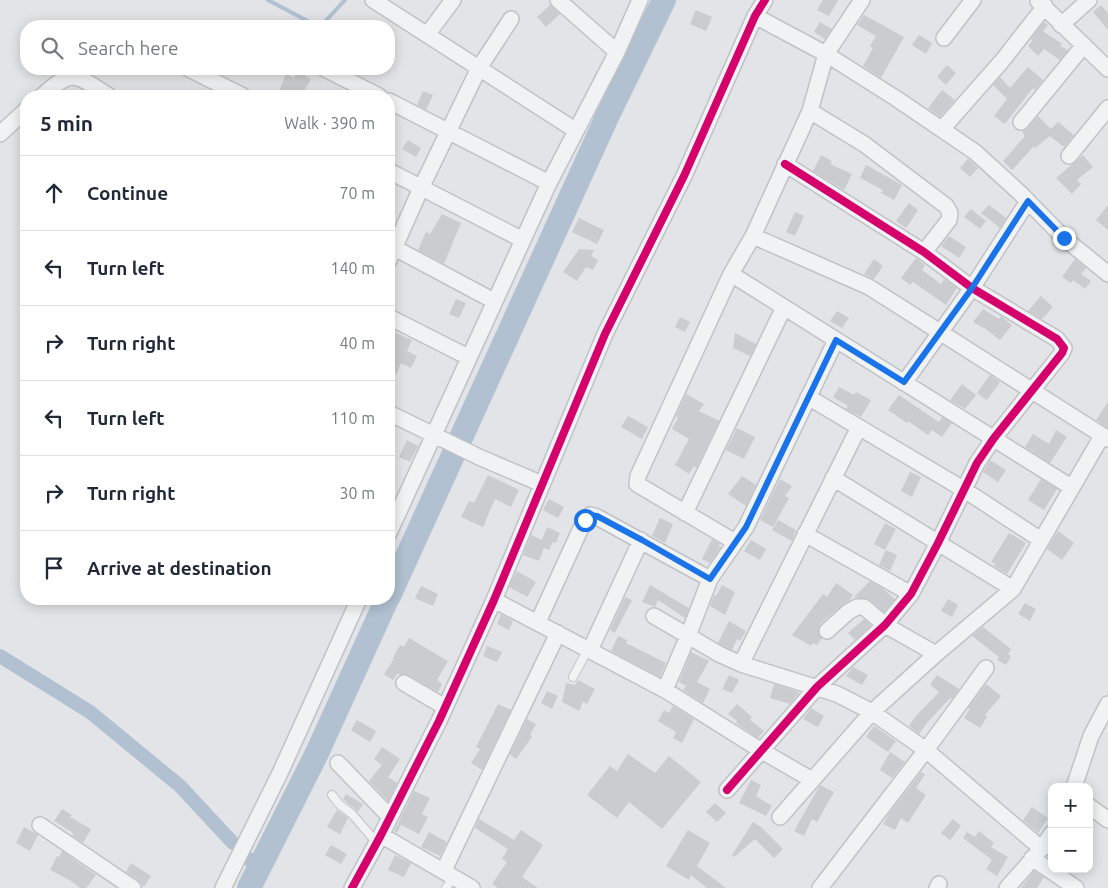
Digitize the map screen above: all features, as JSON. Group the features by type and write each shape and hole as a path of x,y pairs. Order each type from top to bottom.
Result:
{"street":[{"path":"373,0 575,130"},
{"path":"427,35 453,0"},
{"path":"558,0 617,52"},
{"path":"395,520 549,183 617,52 640,0"},
{"path":"352,888 379,839 445,707 494,600 605,334 684,176 755,16 765,0"},
{"path":"735,542 637,484 638,476 731,274 753,236 810,110 826,54 862,0"},
{"path":"944,38 973,0"},
{"path":"1062,24 1089,0"},
{"path":"942,129 1002,61 1041,3 1107,66"},
{"path":"755,16 826,54 975,152 1028,201 1064,238 1108,274"},
{"path":"395,241 478,68 511,19"},
{"path":"1022,122 1084,45"},
{"path":"197,75 219,90"},
{"path":"337,75 367,90"},
{"path":"48,90 56,83 66,78 78,76 100,90"},
{"path":"395,104 549,183"},
{"path":"1069,156 1108,108"},
{"path":"810,110 864,144 946,206 950,213 949,220 924,252"},
{"path":"0,134 20,116"},
{"path":"727,790 817,687 885,625 911,594 938,543 976,463 1062,353 1062,344 1057,339 972,288 924,252 785,164"},
{"path":"395,174 523,240"},
{"path":"904,382 972,288 1028,201"},
{"path":"753,236 869,287 1105,437 1072,487 1013,589 936,654 872,712 780,817"},
{"path":"395,253 494,301"},
{"path":"731,274 1072,487"},
{"path":"685,513 784,308"},
{"path":"395,320 468,357"},
{"path":"665,690 710,579 746,527 836,340"},
{"path":"808,397 963,489 1041,540"},
{"path":"395,416 479,457 542,484"},
{"path":"741,664 860,427"},
{"path":"833,478 1013,589"},
{"path":"538,622 580,528 590,515 597,516 642,540 710,579"},
{"path":"805,534 911,594"},
{"path":"589,649 642,540"},
{"path":"494,600 665,690 812,780"},
{"path":"223,888 280,773 356,605"},
{"path":"827,631 848,612 857,607 864,607 885,625 936,654"},
{"path":"654,616 719,654 741,664 838,694 872,712 926,750 1076,888"},
{"path":"448,878 558,633"},
{"path":"820,888 986,668"},
{"path":"404,683 445,707"},
{"path":"1075,783 1091,736 1106,714"},
{"path":"338,763 390,817"},
{"path":"1093,809 1108,820"},
{"path":"40,825 133,888"},
{"path":"379,839 448,878 472,888"},
{"path":"1007,888 1048,839"}],"lane":[{"path":"573,677 589,649"},
{"path":"332,795 340,806 352,814 379,839"}],"building":[{"path":"823,0 838,0 829,16 817,10"},
{"path":"550,5 560,14 546,27 537,17"},
{"path":"1101,5 1108,13 1108,30 1093,12"},
{"path":"696,10 712,17 706,31 690,24"},
{"path":"864,15 904,37 881,78 863,66 873,48 870,46 876,36 857,25"},
{"path":"820,22 832,29 825,39 814,32"},
{"path":"1044,22 1048,25 1043,31 1062,44 1060,46 1068,50 1060,60 1044,49 1038,56 1028,46"},
{"path":"919,35 932,43 926,54 912,45"},
{"path":"947,65 956,73 946,85 937,77"},
{"path":"1028,67 1043,80 1035,90 1033,88 1005,124 994,116 1007,99 993,85 1000,77 1010,88"},
{"path":"286,75 294,78 295,75 304,75 311,79 305,90 279,90"},
{"path":"942,90 955,100 940,117 928,108"},
{"path":"423,91 433,95 426,110 417,105"},
{"path":"1038,116 1051,129 1058,122 1074,135 1064,147 1050,136 1035,148 1034,146 1012,170 1003,161 1025,136 1022,132"},
{"path":"408,140 421,148 416,157 402,149"},
{"path":"821,155 832,161 830,164 852,174 844,190 813,171"},
{"path":"1083,155 1093,167 1077,180 1081,184 1072,194 1056,178"},
{"path":"968,159 978,168 970,177 960,168"},
{"path":"866,165 902,185 894,200 881,193 883,190 860,178"},
{"path":"909,203 918,210 906,228 896,221"},
{"path":"989,205 1006,218 1000,228 981,213"},
{"path":"1108,205 1108,230 1096,220"},
{"path":"971,209 986,221 980,229 964,217"},
{"path":"795,212 804,216 795,236 786,232"},
{"path":"442,214 461,223 444,264 418,250 426,232 430,234"},
{"path":"579,218 604,230 597,244 572,232"},
{"path":"949,236 966,247 959,258 941,246"},
{"path":"579,249 594,250 591,256 598,260 593,270 586,267 577,281 563,272"},
{"path":"916,258 925,265 922,270 941,284 944,279 957,288 946,305 913,282 910,285 901,278"},
{"path":"874,259 883,266 874,279 864,274"},
{"path":"1075,259 1086,268 1081,274 1091,281 1085,289 1073,280 1071,283 1062,277"},
{"path":"1041,296 1053,307 1042,319 1028,311"},
{"path":"456,299 466,303 459,318 449,314"},
{"path":"983,309 999,319 1001,316 1012,325 1000,340 973,322"},
{"path":"837,311 849,318 842,328 830,321"},
{"path":"680,317 690,322 685,332 675,327"},
{"path":"395,333 412,340 407,351 417,356 411,368 401,363 397,374 395,373"},
{"path":"735,333 756,344 750,356 733,348"},
{"path":"990,375 1000,382 987,400 977,393"},
{"path":"962,384 976,395 965,409 950,400"},
{"path":"839,387 854,395 856,392 871,400 861,417 846,409 848,406 833,397"},
{"path":"686,394 704,404 699,411 719,421 696,468 694,466 689,474 675,465 689,439 672,429"},
{"path":"899,395 939,422 942,417 952,423 942,437 932,430 928,435 888,410"},
{"path":"1108,402 1108,428 1096,420"},
{"path":"628,416 648,427 642,439 621,427"},
{"path":"737,428 755,437 744,459 726,450"},
{"path":"1056,430 1067,437 1050,463 1025,447 1033,434 1049,444"},
{"path":"407,440 418,446 410,462 399,457"},
{"path":"990,460 1006,470 998,482 983,472"},
{"path":"910,472 921,477 912,497 901,491"},
{"path":"488,475 519,490 511,507 495,499 483,527 461,517 469,501 474,503"},
{"path":"742,476 756,485 746,506 728,494"},
{"path":"780,479 792,486 785,496 789,498 773,527 760,520"},
{"path":"1041,479 1057,489 1044,510 1028,500"},
{"path":"549,499 564,507 558,518 543,510"},
{"path":"660,518 673,524 665,543 652,536"},
{"path":"778,520 796,530 792,541 772,530"},
{"path":"885,523 896,529 885,550 874,544"},
{"path":"547,527 560,533 556,543 553,542 549,550 544,548 539,561 523,555 531,535 542,540"},
{"path":"1058,531 1074,543 1062,560 1047,549"},
{"path":"1009,533 1026,543 1007,574 991,562"},
{"path":"712,539 720,544 718,546 721,547 710,563 702,559"},
{"path":"751,540 766,549 760,560 744,551"},
{"path":"886,550 897,555 890,571 879,565"},
{"path":"517,571 536,582 527,597 509,587"},
{"path":"870,581 895,599 884,612 870,600 854,597"},
{"path":"836,583 853,595 849,601 820,624 818,632 822,638 817,645 812,643 811,646 792,635 823,594 827,597"},
{"path":"650,585 689,608 685,618 658,600 655,607 642,602"},
{"path":"722,585 735,592 725,615 710,606 714,595 716,596"},
{"path":"421,586 438,594 433,606 415,598"},
{"path":"625,597 632,600 615,633 610,630"},
{"path":"948,599 958,605 952,617 941,611"},
{"path":"1025,603 1036,609 1030,621 1018,614"},
{"path":"501,614 513,621 509,630 497,624"},
{"path":"864,619 871,625 855,640 848,633"},
{"path":"729,621 746,631 740,641 737,639 732,650 718,643"},
{"path":"983,627 1011,649 1008,654 1011,656 1006,665 997,660 999,657 972,636"},
{"path":"618,636 627,640 626,643 666,663 660,677 611,651"},
{"path":"409,638 448,661 437,680 442,684 438,692 408,675 397,674 393,680 384,674 394,659 400,645 404,647"},
{"path":"487,646 502,652 497,662 483,656"},
{"path":"691,652 709,661 697,682 710,689 703,703 683,690 686,686 679,682"},
{"path":"853,667 868,675 862,685 846,676"},
{"path":"729,675 739,680 732,693 722,689"},
{"path":"937,675 959,689 919,734 909,726 939,692 930,685"},
{"path":"578,680 595,689 587,704 583,702 579,711 562,702 566,683 575,685"},
{"path":"774,684 799,692 790,704 770,698"},
{"path":"986,684 1001,696 985,715 987,717 980,728 964,718 970,709 968,708"},
{"path":"547,691 558,696 552,709 541,703"},
{"path":"498,704 511,710 482,770 471,763 480,749 476,747"},
{"path":"737,704 752,717 750,720 764,731 758,738 736,723 737,721 728,714"},
{"path":"673,706 694,719 682,743 673,738 676,732 658,721 664,710 669,713"},
{"path":"811,708 824,716 818,727 803,719"},
{"path":"527,719 536,724 530,735 532,737 516,759 510,754"},
{"path":"357,720 376,731 370,742 351,730"},
{"path":"874,726 896,741 888,752 866,737"},
{"path":"382,747 400,759 388,777 397,783 388,801 369,781 382,765 374,759"},
{"path":"890,752 905,762 892,778 880,770"},
{"path":"628,754 655,773 669,756 701,782 662,829 629,802 617,818 587,795 610,766 617,771"},
{"path":"921,772 925,774 916,788 926,795 908,823 901,818 895,830 883,824 888,815"},
{"path":"751,780 761,785 756,796 772,806 766,816 739,803"},
{"path":"820,785 834,792 817,822 812,819 804,836 794,831"},
{"path":"414,791 430,798 422,814 428,817 419,834 401,825 397,833 394,831"},
{"path":"346,794 363,804 358,812 343,799"},
{"path":"715,803 726,813 717,822 706,812"},
{"path":"1032,807 1048,818 1038,833 1023,820"},
{"path":"62,809 72,815 70,817 91,829 83,843 72,835 73,833 54,821"},
{"path":"337,810 348,818 340,834 327,827"},
{"path":"479,819 514,840 521,830 543,845 522,877 538,888 498,888 492,884 507,862 502,859 508,849 475,828"},
{"path":"953,819 961,826 950,840 941,833"},
{"path":"753,822 761,827 783,849 774,858 755,839 734,857 732,855"},
{"path":"24,827 38,835 30,851 16,843"},
{"path":"688,830 710,843 697,866 726,888 707,888 691,875 689,880 666,866"},
{"path":"979,831 994,843 991,847 1008,857 997,876 986,869 992,860 963,838 967,832 975,837"},
{"path":"429,832 447,842 440,856 421,847"},
{"path":"331,845 347,854 341,864 325,855"},
{"path":"62,851 96,875 86,888 80,888 50,870 57,856 59,857"},
{"path":"395,855 411,863 404,877 388,870"},
{"path":"131,863 151,876 144,887 138,880 126,872"},
{"path":"1034,871 1044,877 1037,888 1021,888"}],"waterway":[{"path":"268,0 306,20"},
{"path":"327,20 345,0"},
{"path":"395,583 607,117 664,0"},
{"path":"249,888 317,753 384,605"},
{"path":"0,656 90,712 180,786 233,843"},
{"path":"249,859 259,868"}],"cycle path":[{"path":"352,888 439,721 494,600 605,334 684,176 755,16 765,0"},
{"path":"727,790 817,687 885,625 911,594 977,463 994,438 1064,348 1057,339 972,288 924,252 785,164"}],"route":[{"path":"585,520 590,515 597,516 710,579 746,527 836,340 904,382 972,288 1028,201 1064,238"}]}
